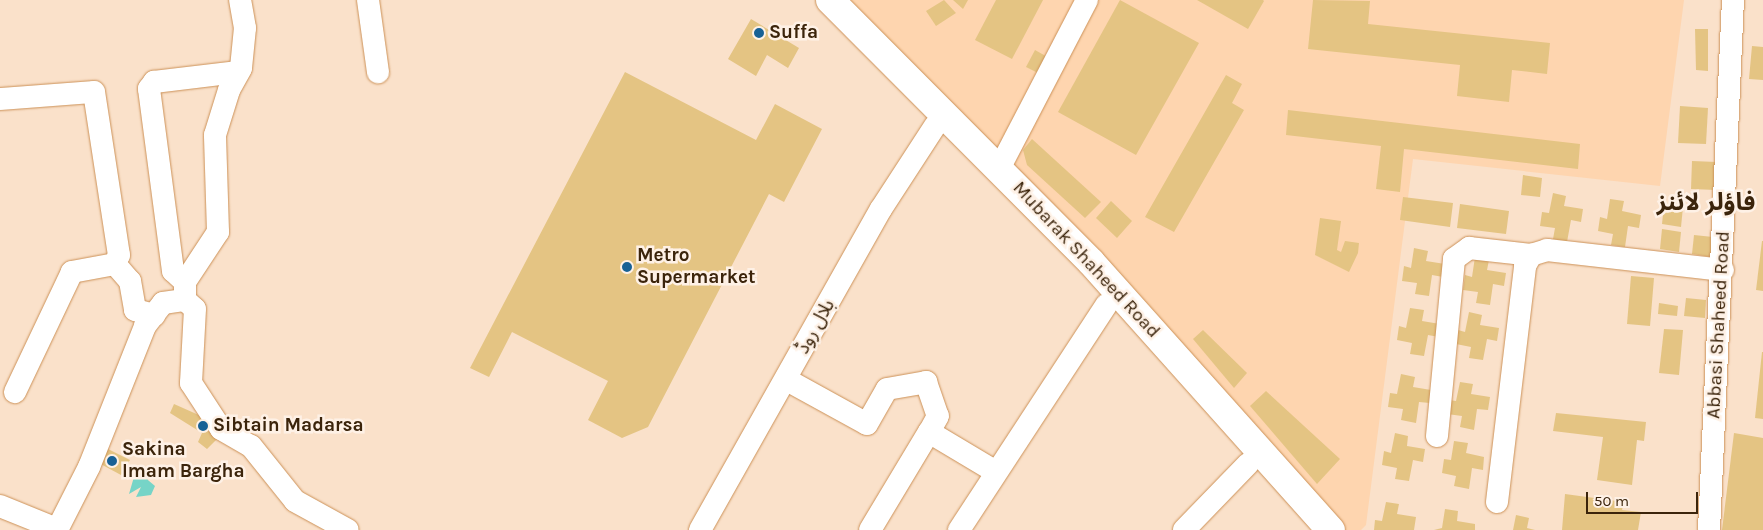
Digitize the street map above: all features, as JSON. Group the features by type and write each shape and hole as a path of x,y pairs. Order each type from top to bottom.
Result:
{"main road":[{"name":"Mubarak Shaheed Road","path":"810,0 935,126 1106,305 1309,530"},
{"name":"Mubarak Shaheed Road","path":"830,0 1000,167 1331,530"}],"street":[{"path":"0,506 58,527 89,467 145,326 163,303 185,291 218,232 215,135 238,72 245,28 240,0"},
{"path":"368,0 378,72"},
{"path":"1000,167 1088,0"},
{"name":"Abbasi Shaheed Road","path":"1709,530 1723,270 1733,0"},
{"path":"238,72 154,82 149,89 173,271 195,309 191,383 221,429 251,446 296,501 348,530"},
{"path":"0,99 94,92 118,255 116,264"},
{"name":"بلال روڈ","path":"700,530 881,209 935,126"},
{"path":"1437,436 1454,259 1469,248 1531,255 1547,250 1723,270"},
{"path":"1497,502 1525,266 1531,255"},
{"path":"116,264 130,280 135,310 154,315"},
{"path":"15,392 72,272 116,264"},
{"path":"959,530 1106,305"},
{"path":"786,380 866,424 887,388 926,382 938,416 870,530"},
{"path":"929,432 996,472"},
{"path":"1184,530 1248,464"}],"shaded area":[{"path":"823,0 1684,0 1660,186 1413,159 1366,525 1361,530 1324,530 996,170"}],"water":[{"path":"136,470 155,486 151,495 136,497 141,487 129,494"}],"building":[{"path":"944,0 956,13 936,26 926,11"},
{"path":"953,0 968,0 963,9"},
{"path":"996,0 1043,0 1012,59 975,40"},
{"path":"1120,0 1199,43 1136,155 1058,112"},
{"path":"1197,0 1263,0 1264,1 1248,29"},
{"path":"1313,0 1370,1 1368,24 1550,43 1547,74 1512,70 1509,102 1457,96 1460,65 1308,49"},
{"name":"Suffa","path":"751,19 799,48 788,68 767,55 756,76 728,59"},
{"path":"1695,29 1708,29 1708,71 1696,70"},
{"path":"1752,46 1763,47 1763,80 1749,79"},
{"path":"1035,50 1051,59 1042,75 1026,67"},
{"name":"Metro Supermarket","path":"625,72 756,140 775,104 822,129 784,202 769,194 648,427 622,438 588,420 608,381 512,332 489,377 470,368"},
{"path":"1226,75 1242,84 1232,103 1244,110 1174,232 1145,217"},
{"path":"1680,106 1708,108 1706,144 1678,143"},
{"path":"1288,110 1580,144 1578,169 1404,149 1400,192 1376,189 1381,146 1286,135"},
{"path":"1032,139 1101,202 1085,218 1027,165 1023,150"},
{"path":"1692,161 1717,162 1716,190 1691,189"},
{"path":"1523,175 1542,178 1540,197 1521,195"},
{"path":"1553,193 1566,196 1564,206 1583,209 1581,222 1571,220 1567,242 1553,239 1555,228 1540,226 1542,212 1549,213"},
{"path":"1403,197 1453,203 1450,227 1400,220"},
{"path":"1610,199 1624,201 1622,211 1641,215 1639,228 1628,226 1625,247 1611,245 1613,234 1598,231 1600,217 1607,219"},
{"path":"1111,201 1132,221 1117,238 1096,218"},
{"path":"1460,204 1509,211 1506,234 1457,228"},
{"path":"1664,205 1683,207 1681,227 1662,224"},
{"path":"1320,218 1341,221 1337,250 1341,252 1345,241 1359,243 1358,253 1349,272 1315,255"},
{"path":"1662,229 1681,232 1679,252 1660,249"},
{"path":"1694,235 1713,237 1711,257 1692,254"},
{"path":"1763,241 1763,291 1756,290"},
{"path":"1414,248 1428,251 1426,261 1445,264 1443,277 1432,275 1429,296 1415,294 1417,283 1402,281 1404,266 1411,268"},
{"path":"1475,257 1489,260 1487,270 1506,273 1504,286 1493,284 1490,305 1476,303 1478,292 1463,290 1465,275 1472,277"},
{"path":"1631,276 1654,278 1650,326 1627,324"},
{"path":"1686,298 1706,300 1705,318 1684,316"},
{"path":"1659,303 1678,306 1677,316 1658,314"},
{"path":"1410,308 1424,310 1422,321 1440,324 1439,337 1428,335 1424,356 1410,354 1412,343 1397,340 1399,326 1406,328"},
{"path":"1469,312 1482,315 1480,325 1499,328 1497,341 1487,339 1483,360 1469,358 1471,347 1456,344 1458,330 1465,332"},
{"path":"1664,329 1683,330 1679,375 1659,373"},
{"path":"1203,330 1247,373 1234,388 1193,339"},
{"path":"1763,352 1763,419 1755,418"},
{"path":"1401,374 1415,377 1413,387 1431,390 1430,403 1419,402 1416,423 1401,420 1403,409 1388,407 1390,393 1397,394"},
{"path":"1460,382 1473,384 1471,394 1490,397 1488,410 1477,409 1474,430 1460,427 1462,416 1447,414 1449,400 1456,401"},
{"path":"1266,391 1340,459 1317,484 1250,406"},
{"name":"Sibtain Madarsa","path":"174,404 210,420 220,436 207,449 198,442 202,433 170,413"},
{"path":"1556,413 1646,422 1644,441 1637,440 1632,485 1597,480 1603,437 1553,431"},
{"path":"1395,433 1408,436 1407,446 1425,449 1423,462 1413,460 1409,481 1395,479 1397,468 1382,465 1384,451 1391,453"},
{"path":"1734,433 1763,438 1763,530 1722,530"},
{"path":"1454,441 1468,443 1466,453 1484,457 1483,470 1472,468 1469,489 1454,486 1456,476 1442,473 1444,459 1451,460"},
{"name":"Sakina Imam Bargha","path":"102,446 130,460 121,475 95,461"},
{"path":"1565,494 1624,502 1622,510 1641,512 1638,530 1562,530"},
{"path":"1386,502 1399,504 1397,514 1416,517 1414,530 1374,530 1375,520 1382,521"},
{"path":"1445,509 1458,511 1457,521 1475,524 1475,530 1434,530 1442,528"},
{"path":"1516,515 1529,518 1527,528 1535,530 1513,530"}],"place":[{"name":"Suffa","path":"759,33"},
{"name":"Metro Supermarket","path":"627,267"},
{"name":"Sibtain Madarsa","path":"203,426"},
{"name":"Sakina Imam Bargha","path":"112,461"}],"district":[{"name":"فاؤلر لائنز","path":"1706,203"}]}
